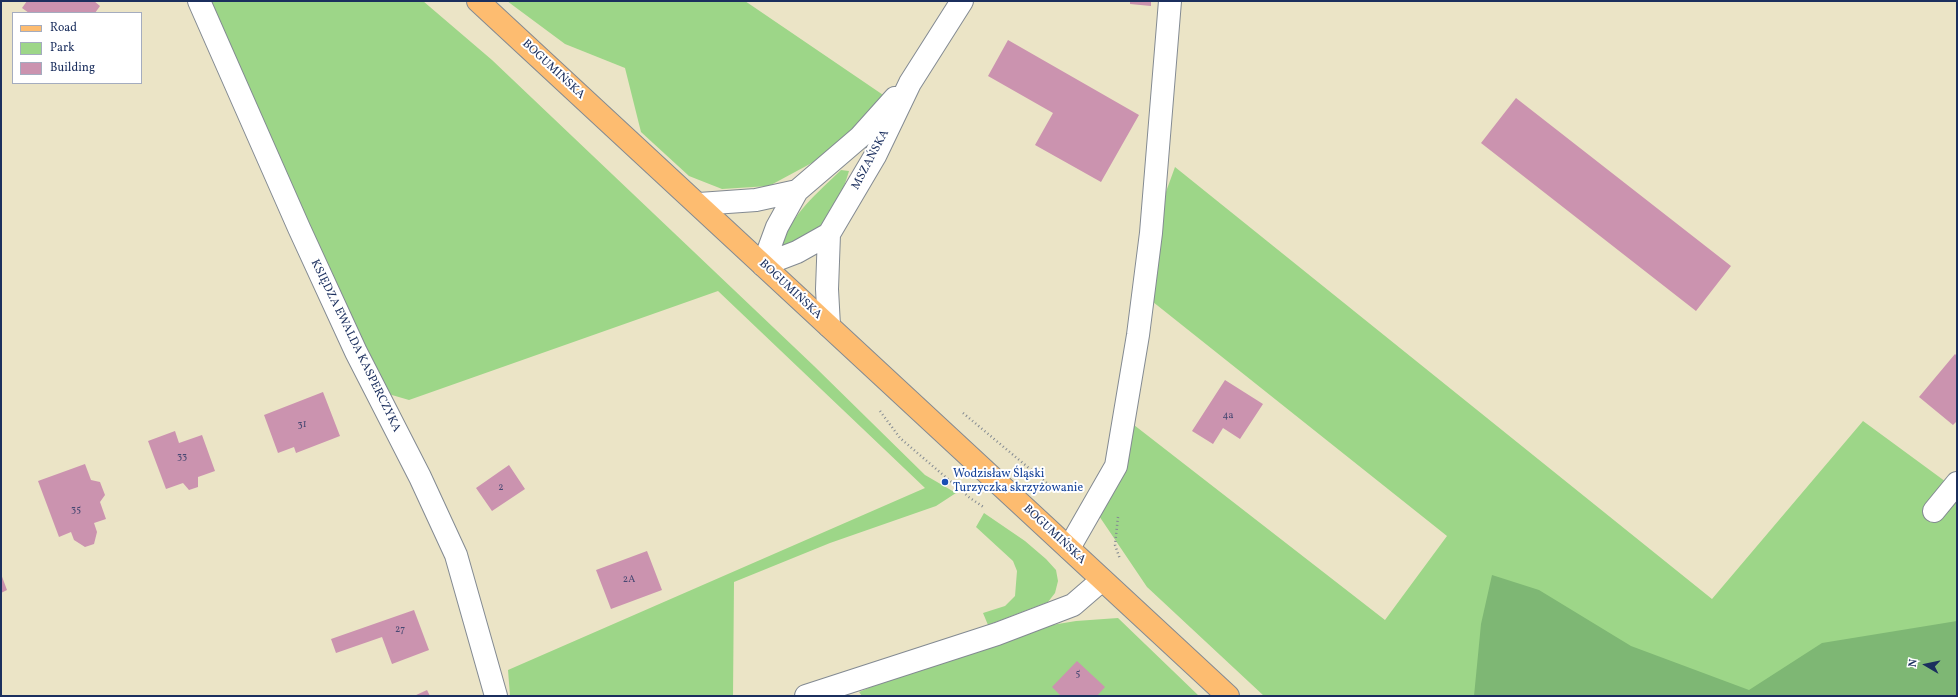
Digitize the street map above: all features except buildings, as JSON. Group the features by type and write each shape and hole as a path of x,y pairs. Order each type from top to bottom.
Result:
{"main road":[{"name":"BOGUMIŃSKA","path":"478,1 699,204 1228,696"}],"street":[{"name":"KSIĘDZA EWALDA KASPERCZYKA","path":"199,1 299,228 356,352 420,477 456,555 496,696"},
{"name":"MSZAŃSKA","path":"829,234 875,156 910,83 962,1"},
{"path":"1069,548 1116,466 1138,335 1151,233 1170,1"},
{"name":"MSZAŃSKA","path":"797,191 860,137 910,83"},
{"path":"699,204 756,200 797,191"},
{"path":"763,265 777,227 797,191"},
{"path":"763,265 797,252 829,234"},
{"path":"829,234 827,290 829,326"},
{"path":"1934,511 1957,483"},
{"path":"806,696 997,634 1073,605 1102,580"}],"path":[{"path":"957,408 1048,484 1063,487 1076,494 1093,507 1118,512 1115,545 1122,562"}],"green space":[{"path":"209,1 423,1 492,60 814,366 925,475 956,493 936,506 830,543 734,582 733,696 510,696 508,670 925,488 718,291 409,400 385,393"},
{"path":"507,1 745,1 892,101 860,137 769,186 722,189 689,176 641,132 625,68 565,44"},
{"path":"1175,167 1712,599 1863,421 1957,490 1957,696 1264,696 1147,587 1093,507 1125,418 1385,620 1447,536 1143,294 1151,233"},
{"path":"841,170 849,171 835,206 824,223 818,230 808,237 782,247 791,224 798,214"},
{"path":"984,513 1025,541 1046,559 1056,570 1058,581 1055,593 1048,602 988,625 983,613 1005,606 1015,596 1017,571 1013,561 976,527"},
{"path":"1492,575 1539,590 1631,646 1749,690 1822,643 1957,621 1957,696 1474,696 1481,624"},
{"path":"1118,618 1199,696 862,696 859,692 997,634 1076,621"}],"place":[{"name":"Wodzisław Śląski Turzyczka skrzyżowanie","path":"945,482"}]}
